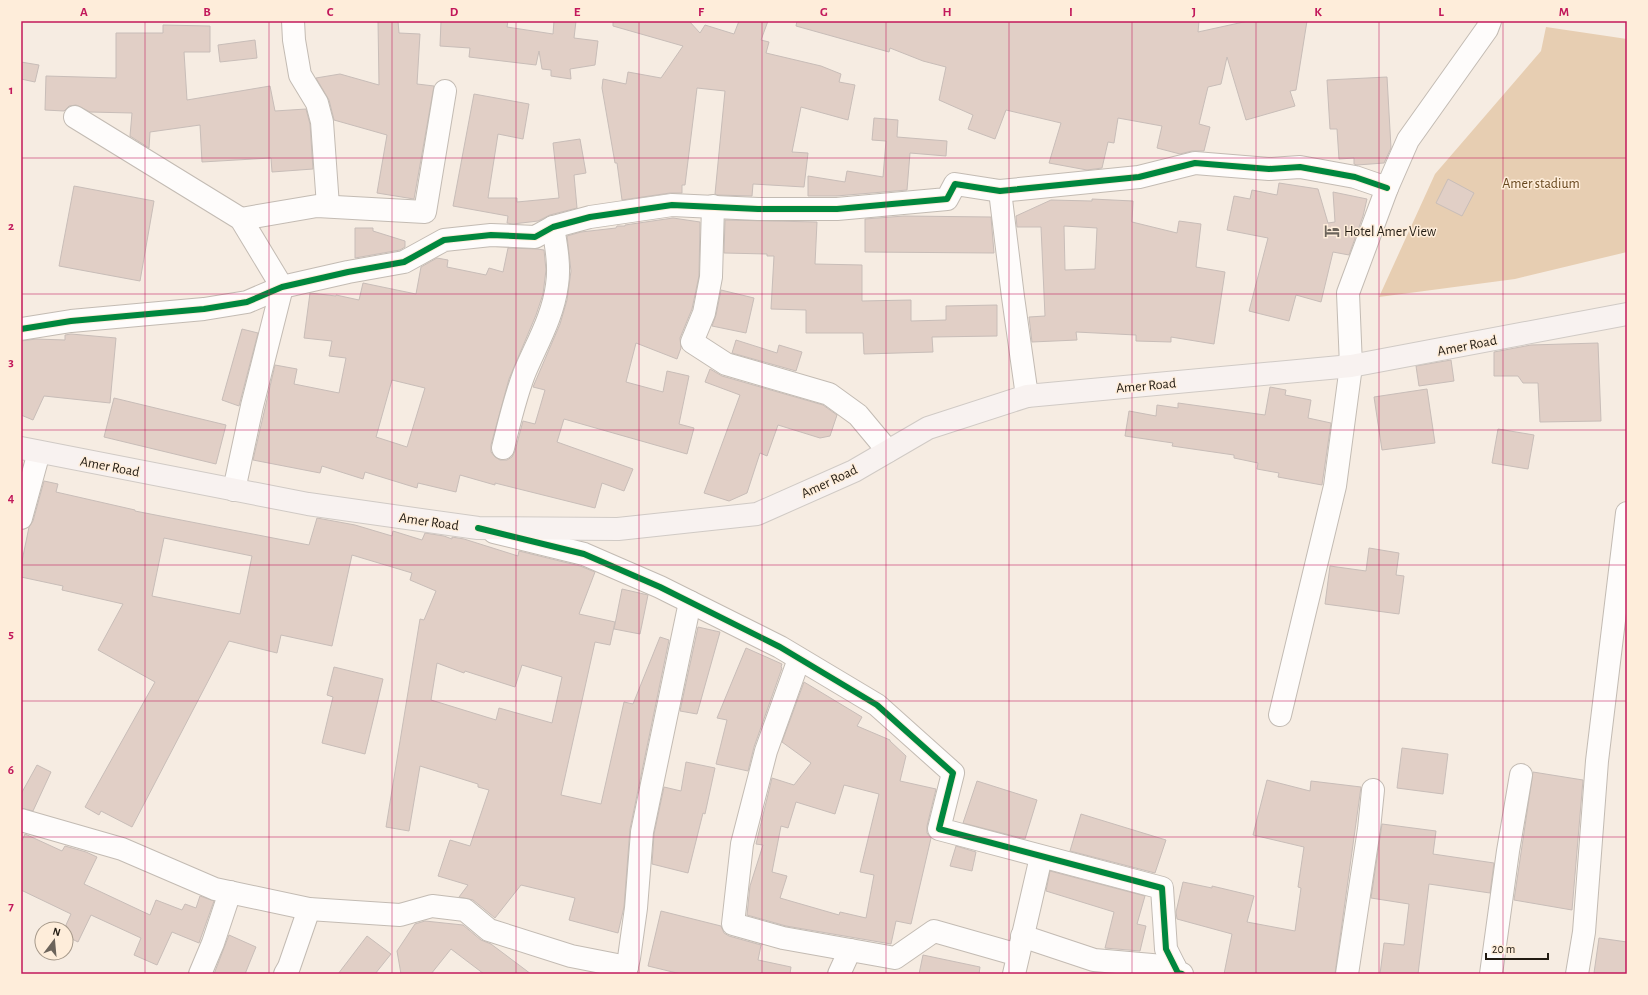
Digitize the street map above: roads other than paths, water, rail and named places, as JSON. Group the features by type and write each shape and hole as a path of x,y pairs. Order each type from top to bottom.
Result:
{"main road":[{"name":"Amer Road","path":"30,450 308,504 478,528 618,529 757,514 854,470 928,428 1027,396 1351,366 1627,314"}],"street":[{"path":"294,21 294,40 300,76 317,103 322,122 328,206"},
{"path":"1280,715 1335,486 1351,366 1348,293 1387,188 1408,140 1487,29 1490,21"},
{"path":"241,219 317,206 425,212 445,91"},
{"path":"75,117 241,219 282,287 252,406 234,490"},
{"path":"21,329 71,321 211,308 246,302 282,287 348,272 404,262 444,240 491,235 535,237 553,227 590,216 672,205 758,209 837,209 947,199 955,184 1000,191 1139,177 1195,163 1269,169 1300,167 1355,178 1387,188"},
{"path":"1000,191 1012,296 1027,396"},
{"path":"713,206 711,277 704,313 692,342 726,364 829,394 858,415 888,451"},
{"path":"503,448 513,408 524,374 546,327 557,285 557,249 553,227"},
{"path":"21,518 30,450"},
{"path":"1577,974 1584,932 1597,761 1627,513"},
{"path":"478,528 584,554 660,587 780,647 877,705 953,773 939,828 1162,888 1166,949 1179,971"},
{"path":"21,820 122,849 215,888 230,892 308,909 400,915 432,906 465,910 490,930 571,956 626,970 636,908 642,832 690,602"},
{"path":"799,659 766,751 742,844 733,924 783,938 895,958 934,931 1018,955 1094,960 1179,971"},
{"path":"1491,974 1508,852 1521,775"},
{"path":"1347,974 1370,830 1373,790"},
{"path":"1018,955 1040,856"},
{"path":"200,974 213,943 230,892"},
{"path":"285,974 289,967 308,909"},
{"path":"839,974 850,950"}],"place":[{"name":"Hotel Amer View","path":"1332,231"}],"park label":[{"name":"Amer stadium","path":"1541,183"}]}
